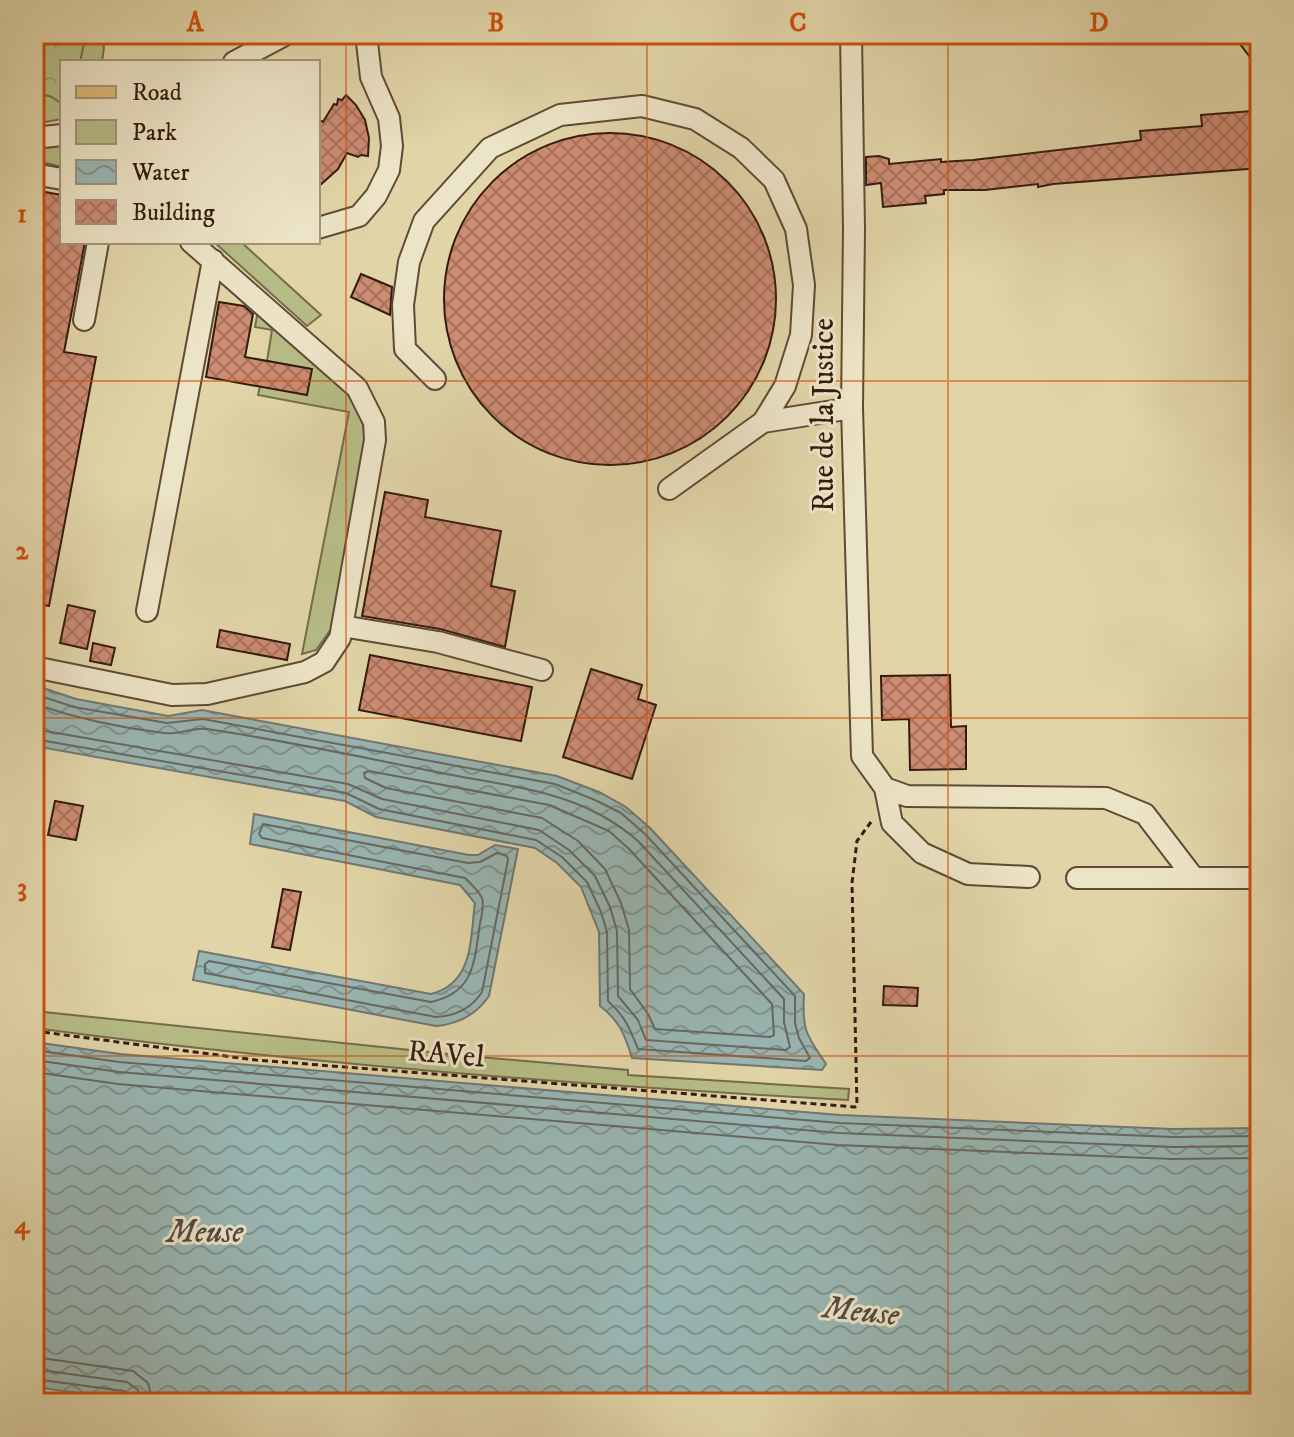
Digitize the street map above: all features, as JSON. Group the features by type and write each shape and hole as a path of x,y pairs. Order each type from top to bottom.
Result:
{"main road":[{"path":"1250,34 1260,47"}],"street":[{"path":"238,60 287,34"},
{"path":"320,227 359,216 376,196 389,170 392,146 389,118 371,77 366,34"},
{"name":"Rue de la Justice","path":"851,34 854,229 852,408 862,756 885,788 892,823 922,853 968,874 1029,877"},
{"path":"435,379 405,349 403,305 409,262 424,221 490,148 560,115 642,106 695,119 741,148 774,180 796,229 804,285 801,335 785,386 763,422 669,489"},
{"path":"34,138 60,135"},
{"path":"34,174 60,179"},
{"path":"84,320 98,244"},
{"path":"34,667 172,695 207,694 305,672 324,662 340,638 375,440 374,422 357,388 193,244"},
{"path":"147,611 213,260"},
{"path":"763,422 852,408"},
{"path":"342,626 438,642 542,670"},
{"path":"885,788 907,796 1106,798 1145,814 1194,878"},
{"path":"1077,878 1260,878"}],"path":[{"name":"RAVel","path":"34,1031 256,1060 857,1106 853,868 857,841 876,816 885,788"}],"green space":[{"path":"34,34 98,34 104,47 102,60 60,60 60,119 34,124"},
{"path":"34,34 86,34 80,60 60,60 60,103 34,92"},
{"path":"511,34 642,34 636,41"},
{"path":"773,34 819,34 818,41 773,41"},
{"path":"60,143 60,166 34,160 34,147"},
{"path":"216,244 243,244 321,315 307,326"},
{"path":"258,310 344,388 358,411 369,441 334,625 316,650 302,654 349,412 258,395 260,386 311,369 267,361 272,330 255,327"},
{"path":"34,1011 628,1070 628,1075 849,1089 848,1100 542,1080 338,1063 135,1041 34,1028"}],"water":[{"path":"34,685 76,699 168,716 202,710 557,776 599,792 626,807 650,828 804,994 807,1032 826,1064 822,1070 632,1058 620,1029 600,1006 599,932 581,887 557,863 535,848 376,817 345,801 34,746"},
{"path":"254,814 469,855 478,855 495,845 518,849 489,996 484,1003 466,1017 436,1026 193,980 199,951 431,994 455,980 467,958 475,903 460,885 250,844"},
{"name":"Meuse","path":"34,1042 120,1054 840,1115 1173,1129 1260,1128 1260,1403 150,1403 34,1387"}],"building":[{"path":"346,95 365,120 369,138 368,156 358,157 347,153 338,169 320,185 320,120 323,122 334,104 337,105 338,99 342,100"},
{"path":"1252,111 1253,129 1257,129 1260,168 1038,187 1038,184 985,190 944,190 944,194 925,196 926,203 883,207 881,183 866,185 866,157 889,159 889,164 941,159 941,162 1134,141 1141,140 1140,131 1202,126 1201,115"},
{"path":"610,133 642,136 673,146 702,161 727,182 748,207 763,236 773,267 776,299 773,331 763,362 748,391 727,416 702,437 673,452 642,462 610,465 578,462 547,452 518,437 493,416 472,391 457,362 447,331 444,299 447,267 457,236 472,207 493,182 518,161 547,146 578,136"},
{"path":"34,190 60,195 60,244 85,244 64,352 96,357 49,606 34,603"},
{"path":"361,274 392,287 390,315 351,297"},
{"path":"219,302 244,306 253,314 245,357 312,369 307,395 206,377"},
{"path":"385,492 428,500 425,517 501,531 491,586 515,591 505,647 440,629 362,616"},
{"path":"68,605 95,611 87,649 60,643"},
{"path":"220,630 290,644 287,660 217,647"},
{"path":"93,643 115,648 111,665 90,661"},
{"path":"370,655 532,687 521,741 359,710"},
{"path":"591,669 642,685 638,699 656,705 632,779 563,757"},
{"path":"950,675 951,727 966,726 966,769 910,770 909,719 882,720 881,676"},
{"path":"55,801 83,806 76,840 48,835"},
{"path":"283,889 301,892 290,950 272,947"},
{"path":"884,986 918,988 917,1006 883,1005"}]}
